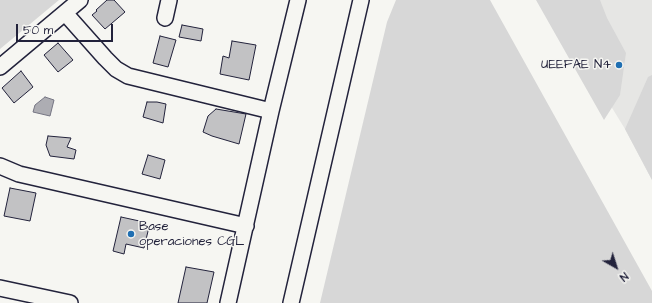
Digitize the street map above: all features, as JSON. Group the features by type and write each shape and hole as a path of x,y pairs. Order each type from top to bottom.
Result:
{"street":[{"path":"0,68 80,0"},
{"path":"165,18 169,0"},
{"path":"228,303 271,111 298,0"},
{"path":"291,303 361,0"},
{"path":"65,13 105,58 116,69 128,76 271,111"},
{"path":"0,166 19,174 246,226"},
{"path":"8,294 70,303"}],"shaded area":[{"path":"0,0 59,0 0,49"},
{"path":"396,0 490,0 652,291 652,303 320,303 387,22"},
{"path":"536,0 600,0 607,18 626,53 620,95 604,120"},
{"name":"UEEFAE N4","path":"546,0 652,0 652,180 625,129"},
{"path":"652,75 652,180 625,129 648,77"},
{"path":"45,97 54,100 50,116 33,112 35,105"}],"building":[{"path":"107,0 114,0 125,12 105,29 92,15"},
{"path":"182,25 203,29 201,41 179,37"},
{"path":"160,36 176,40 168,67 153,63"},
{"path":"232,41 256,45 249,80 220,74 223,56 229,58"},
{"path":"58,43 73,60 58,72 44,55"},
{"path":"21,71 33,87 14,103 2,88"},
{"path":"147,102 166,104 163,123 143,117"},
{"path":"216,109 246,114 239,144 203,132 208,116"},
{"path":"48,136 71,138 67,147 76,150 74,159 50,156 46,145"},
{"path":"148,155 165,160 160,179 142,174"},
{"path":"10,188 36,193 30,221 4,216"},
{"path":"121,217 144,222 143,225 149,227 144,248 126,244 124,254 113,251"},
{"path":"186,267 214,272 207,303 178,303"}],"place":[{"name":"UEEFAE N4","path":"619,65"},
{"name":"Base operaciones CGL","path":"131,234"}]}
